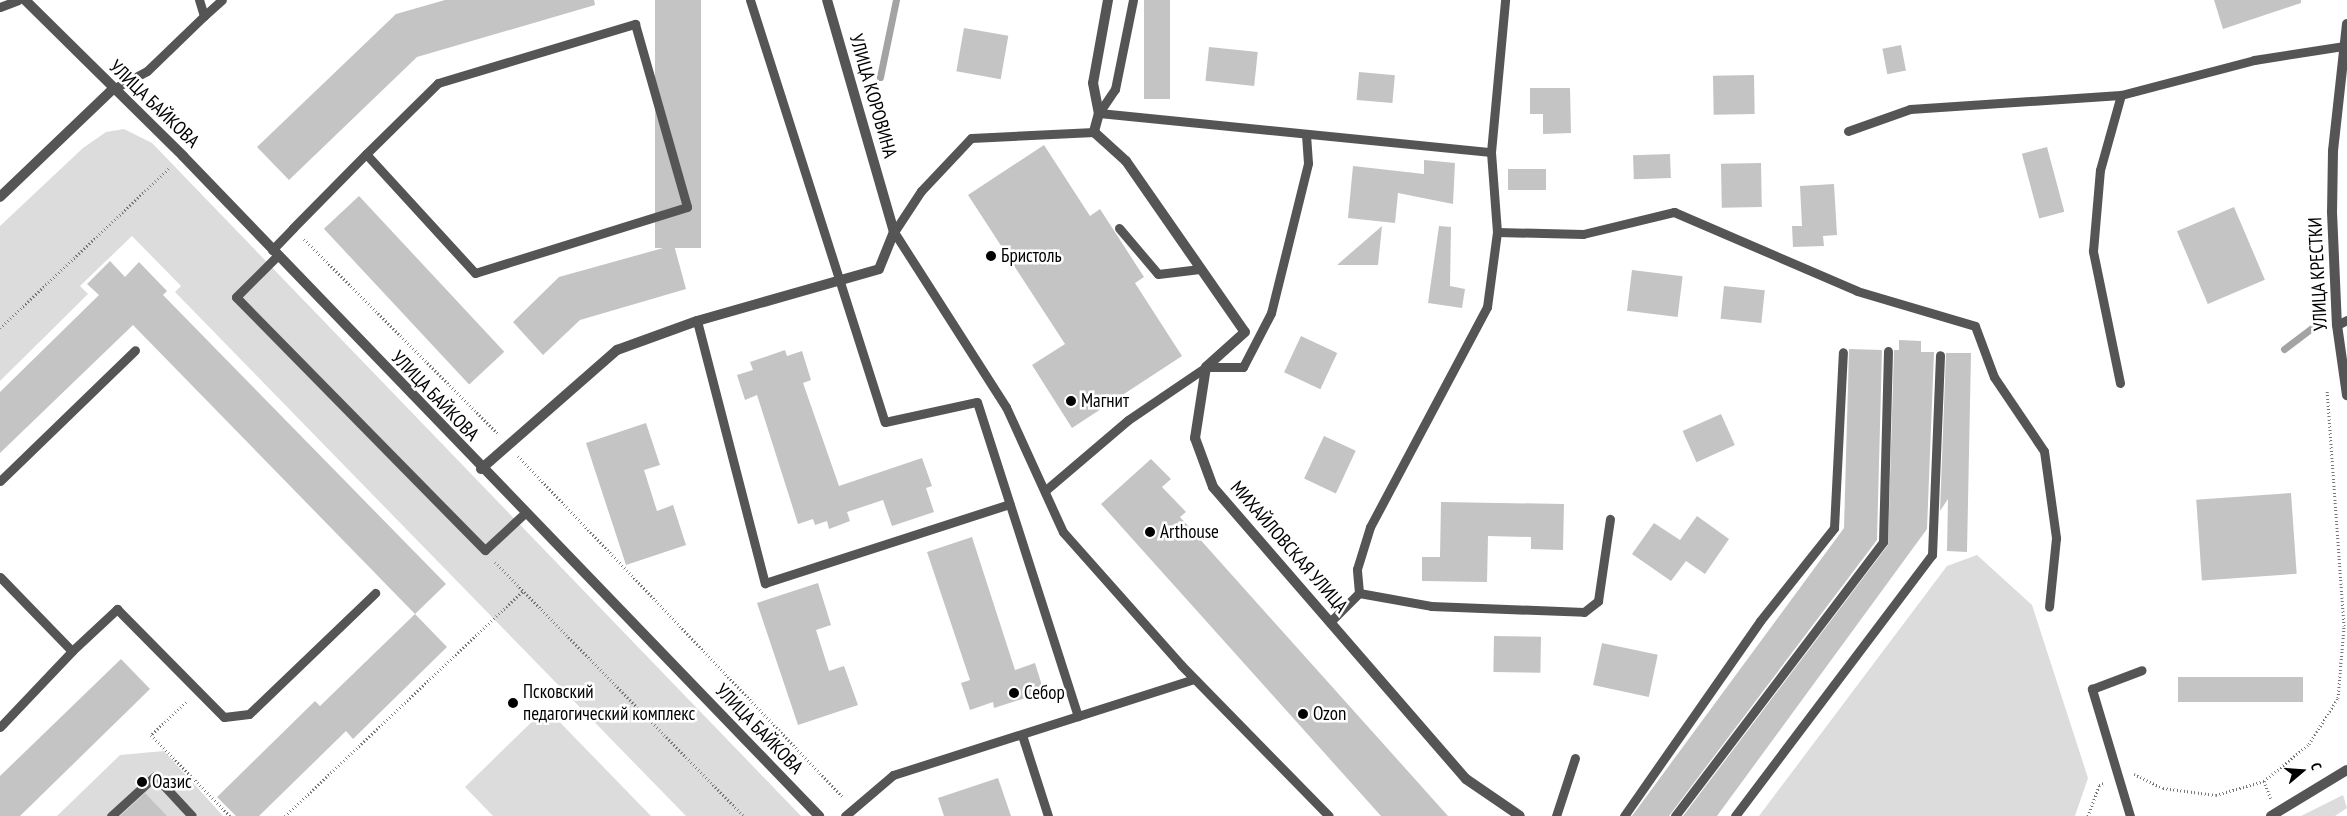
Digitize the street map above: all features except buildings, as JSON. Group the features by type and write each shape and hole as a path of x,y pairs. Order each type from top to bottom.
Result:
{"street":[{"name":"УЛИЦА БАЙКОВА","path":"25,0 113,89 183,156 481,469 525,512 819,816"},
{"name":"УЛИЦА КОРОВИНА","path":"827,0 894,232"},
{"path":"1108,0 1093,83 1099,113 1094,132 1126,161 1246,332 1206,367"},
{"name":"УЛИЦА КРЕСТКИ","path":"2347,24 2343,46 2333,151 2337,326 2347,395"},
{"path":"0,197 113,89"},
{"path":"481,469 616,350 697,321 838,278 879,268 894,232"},
{"name":"МИХАЙЛОВСКАЯ УЛИЦА","path":"1206,367 1196,438 1213,487 1466,779 1520,816"},
{"path":"2273,815 2347,770"}],"lane":[{"path":"0,7 18,0"},
{"path":"199,0 204,16"},
{"path":"113,89 147,71 222,0"},
{"path":"750,0 885,422 978,402 1078,716"},
{"path":"1133,0 1115,89 1099,113 1306,136 1491,152"},
{"path":"1330,622 1359,593 1357,569 1370,527 1486,307 1497,232 1491,152 1505,0"},
{"path":"366,154 475,273 687,207 635,24 438,83 366,154 293,228 275,253 236,297 485,550 525,512"},
{"path":"1848,131 1910,110 2121,95 2254,60 2343,46"},
{"path":"2120,383 2093,251 2100,170 2121,95"},
{"path":"1094,132 971,138 921,190 894,232 1006,407 1047,489 1063,532 1194,679 1329,816"},
{"path":"1047,489 1128,420 1206,367 1243,367 1271,313 1308,163 1306,136"},
{"path":"1497,232 1583,234 1674,212 1857,291 1975,326 1994,377 2044,451 2056,538 2049,607"},
{"path":"1119,228 1158,274 1200,269"},
{"path":"2337,326 2347,320"},
{"path":"697,321 766,583 1010,504"},
{"path":"0,480 135,350"},
{"path":"1675,816 1883,542 1888,351"},
{"path":"1624,816 1760,621 1834,528 1843,352"},
{"path":"1735,816 1932,555 1940,355"},
{"path":"1359,593 1432,606 1584,612 1598,601 1610,518"},
{"path":"0,578 72,651"},
{"path":"0,727 72,651 117,609 224,717 249,714 375,593"},
{"path":"2130,816 2092,689 2142,670"},
{"path":"845,816 852,808 893,775 1194,679"},
{"path":"1022,735 1048,816"},
{"path":"1556,816 1575,758"},
{"path":"111,816 155,776 192,816"}],"path":[{"path":"0,328 183,156"},
{"path":"293,228 509,446 852,808"},
{"path":"2088,816 2099,785 2138,773 2163,788 2216,795 2264,781 2309,744 2338,698 2344,626 2327,385"},
{"path":"485,550 744,816"},
{"path":"285,816 523,591"},
{"path":"198,690 151,735 230,816"},
{"path":"2264,781 2273,815"}],"shaded area":[{"path":"124,129 152,143 801,816 686,816 175,292 181,286 132,236 80,286 88,294 0,381 0,226 83,148 106,132"},
{"path":"1977,555 2032,605 2088,778 2075,816 1759,816 1947,566"},
{"path":"546,708 651,816 493,816 465,787"},
{"name":"Оазис","path":"164,751 223,816 57,816 120,755"},
{"path":"2343,795 2347,808 2335,816 2301,816"}],"waterway":[{"path":"880,77 896,0"},
{"path":"2284,349 2311,329"}],"place":[{"name":"Бристоль","path":"991,256"},
{"name":"Магнит","path":"1071,401"},
{"name":"Arthouse","path":"1150,532"},
{"name":"Себор","path":"1014,693"},
{"name":"Псковский педагогический комплекс","path":"513,703"},
{"name":"Ozon","path":"1303,714"},
{"name":"Оазис","path":"142,782"}]}
